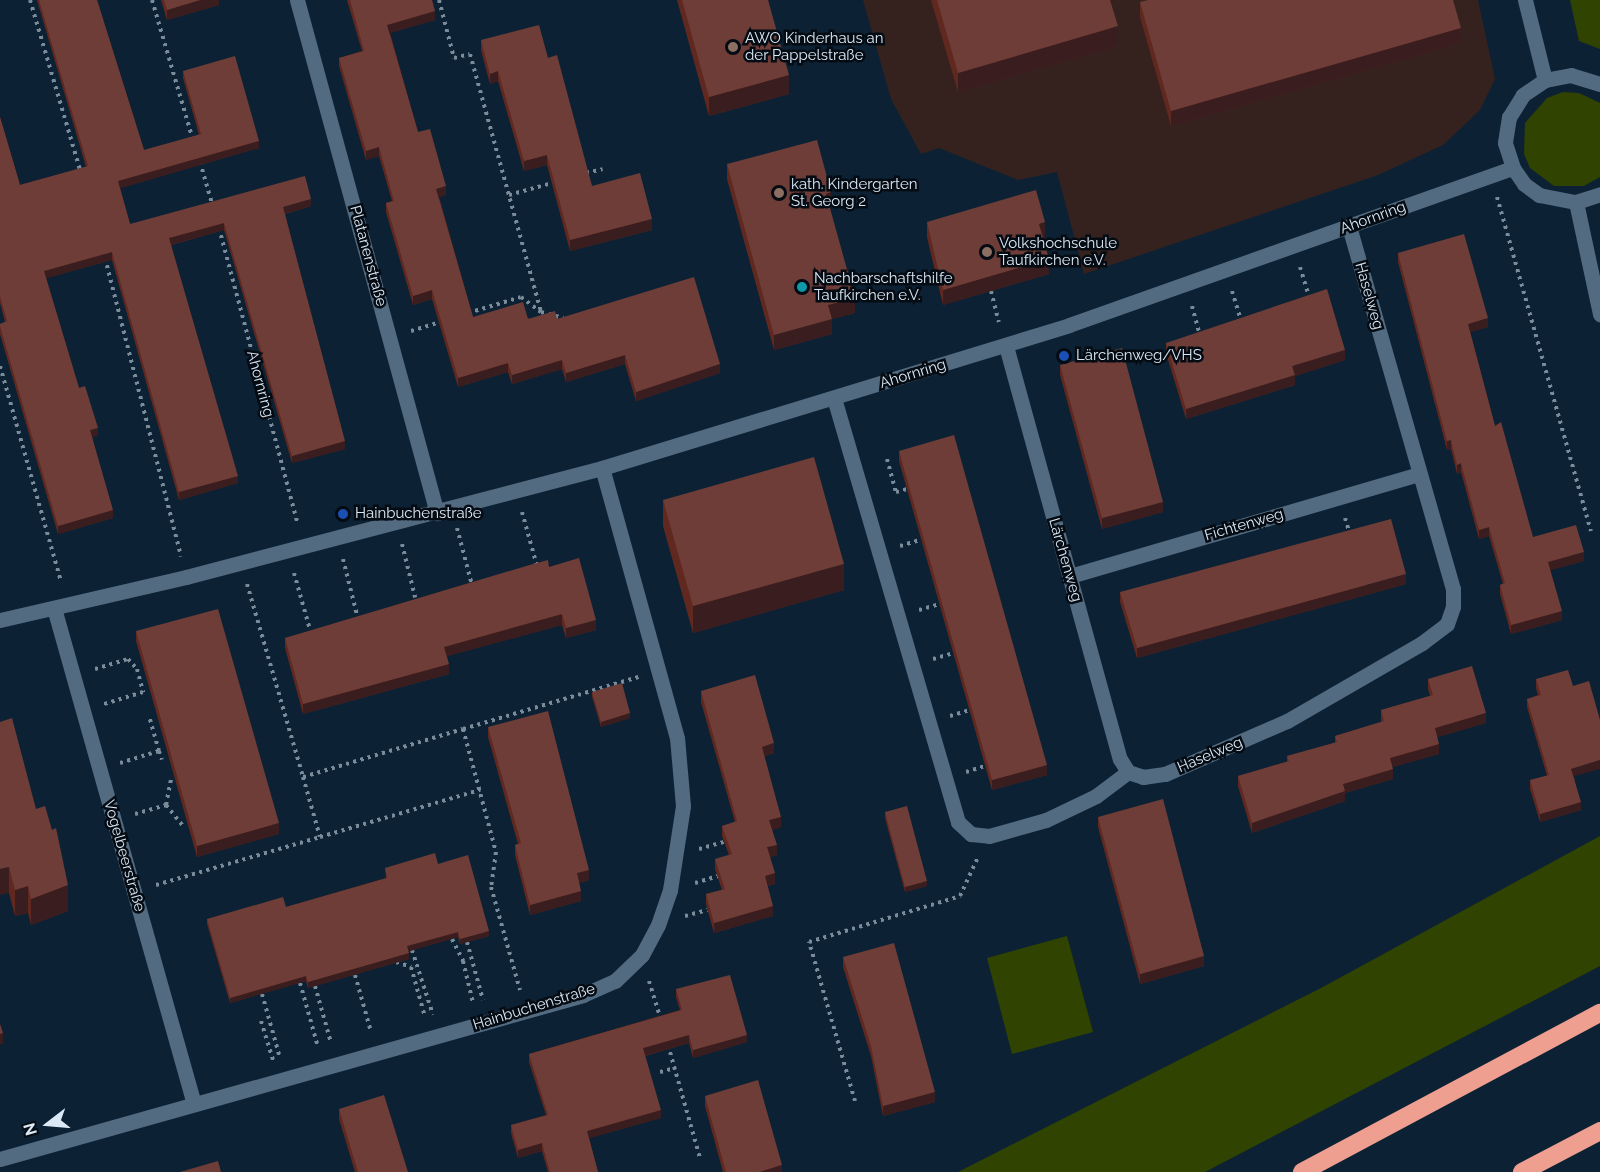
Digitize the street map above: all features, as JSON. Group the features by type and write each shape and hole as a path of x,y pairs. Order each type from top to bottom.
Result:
{"highway":[{"path":"1302,1172 1600,1013"},
{"path":"1522,1172 1600,1131"}],"street":[{"name":"Platanenstraße","path":"297,0 390,337 444,511"},
{"path":"1525,0 1545,80"},
{"path":"1600,84 1571,75 1545,80 1523,95 1509,117 1505,143 1513,168 1524,184 1539,195 1576,202 1600,194"},
{"name":"Ahornring","path":"0,620 186,577 602,468 1006,346 1186,285 1513,168"},
{"path":"1576,202 1600,314"},
{"name":"Haselweg","path":"1128,772 1143,777 1194,765 1287,720 1422,643 1446,624 1453,607 1453,589 1349,227"},
{"name":"Lärchenweg","path":"1006,346 1120,759 1128,772"},
{"path":"834,398 958,822 971,834 988,836 1046,820 1096,796 1128,772"},
{"name":"Hainbuchenstraße","path":"0,1159 526,1011 615,981 642,955 670,890 684,806 677,738 661,671 602,468"},
{"name":"Fichtenweg","path":"1070,576 1419,474"},
{"name":"Vogelbeerstraße","path":"61,607 73,676 194,1104"}],"path":[{"path":"30,0 84,183"},
{"path":"152,0 194,144"},
{"path":"439,0 454,58 470,54 541,312"},
{"path":"198,155 215,215"},
{"path":"582,174 603,169"},
{"path":"1490,176 1591,531"},
{"path":"509,195 561,180"},
{"name":"Ahornring","path":"218,222 303,546"},
{"path":"1295,246 1311,304"},
{"path":"104,252 186,577"},
{"path":"1227,270 1243,327"},
{"path":"1186,285 1201,338 1190,341"},
{"path":"991,291 1006,346"},
{"path":"466,314 521,297 541,312 560,319 571,316"},
{"path":"390,337 444,320"},
{"path":"0,366 61,607"},
{"path":"887,459 896,492 907,489"},
{"path":"516,491 537,569"},
{"path":"444,511 472,585"},
{"path":"397,523 415,597"},
{"path":"337,538 357,615"},
{"path":"287,551 310,630"},
{"path":"250,592 320,837"},
{"path":"73,676 128,659 137,669 143,692 83,710"},
{"path":"303,777 661,671"},
{"path":"149,716 162,760"},
{"path":"464,729 496,852 491,887 526,1011"},
{"path":"99,769 159,751"},
{"path":"166,805 171,780"},
{"path":"135,891 480,790"},
{"path":"114,819 166,805"},
{"path":"166,805 184,827"},
{"path":"855,1101 810,942 960,896 988,836"},
{"path":"452,939 463,961 484,1023"},
{"path":"467,942 484,1023"},
{"path":"412,950 435,1037"},
{"path":"642,955 662,1023"},
{"path":"396,962 411,967 435,1037"},
{"path":"355,975 377,1053"},
{"path":"300,983 330,1066"},
{"path":"315,986 330,1066"},
{"path":"262,994 282,1080"},
{"path":"261,1021 282,1080"},
{"path":"665,1034 700,1158"},
{"path":"660,1072 675,1068"}],"shaded area":[{"path":"863,0 1478,0 1495,79 1480,110 1443,145 1378,175 1084,274 1057,172 1018,180 939,148 921,154 891,99"}],"green space":[{"path":"1570,0 1600,0 1600,49 1579,41"},
{"path":"1563,92 1579,93 1600,103 1600,177 1584,186 1554,186 1530,168 1524,154 1525,123 1547,98"},
{"path":"1600,836 1600,966 1205,1172 958,1172 1321,988"},
{"path":"1067,936 1093,1032 1012,1054 987,958"}],"building":[{"path":"39,0 97,0 144,150 201,134 183,71 235,56 259,141 118,181 130,224 305,176 311,199 283,207 345,441 292,456 224,223 169,238 238,476 179,492 112,252 44,271 79,388 85,386 98,428 90,430 113,510 58,526 0,326 7,321 0,296 0,117 20,185 88,166"},
{"path":"164,0 200,0 167,10"},
{"path":"350,0 432,0 435,11 387,25 418,132 430,129 446,186 436,189 473,317 523,302 528,319 555,311 557,319 694,277 720,364 636,392 625,355 566,373 562,360 512,375 508,363 458,378 432,290 413,296 386,203 394,201 379,147 366,151 339,58 364,51"},
{"name":"AWO Kinderhaus an der Pappelstraße","path":"682,0 768,0 789,75 709,97"},
{"path":"937,0 1110,0 1118,26 958,73"},
{"path":"1148,0 1453,0 1461,28 1171,111 1140,2"},
{"path":"539,25 548,58 557,55 592,186 640,173 652,219 570,240 547,155 524,161 498,71 490,74 481,40"},
{"path":"817,140 831,192 826,194 855,298 828,305 832,319 774,335 727,164"},
{"name":"Volkshochschule Taufkirchen e.V.","path":"1036,190 1045,222 1039,224 1049,259 943,290 927,222"},
{"path":"1464,234 1488,318 1468,324 1495,426 1501,422 1533,537 1576,525 1584,552 1548,562 1562,611 1511,625 1500,585 1505,583 1489,527 1479,530 1461,463 1457,465 1451,440 1447,441 1398,253"},
{"path":"1327,289 1345,350 1292,366 1295,375 1186,409 1166,343"},
{"path":"1122,348 1163,502 1102,518 1060,365"},
{"path":"954,435 1047,765 992,780 899,451"},
{"path":"814,457 844,564 693,606 663,500"},
{"path":"1391,519 1406,574 1137,648 1120,592"},
{"path":"579,558 596,620 566,628 562,614 444,647 449,664 303,704 285,638 533,564 548,560 549,567"},
{"path":"218,609 279,823 197,846 136,631"},
{"path":"1472,666 1486,713 1435,728 1439,744 1390,758 1393,769 1343,784 1345,791 1252,823 1238,776 1289,761 1287,756 1337,742 1335,736 1384,721 1381,710 1433,695 1428,679"},
{"path":"1568,670 1573,686 1589,681 1600,720 1600,760 1571,769 1581,802 1540,814 1530,780 1549,775 1527,699 1541,695 1536,679"},
{"path":"755,675 774,743 762,747 781,817 769,820 777,845 767,847 775,873 765,876 773,906 714,923 706,894 725,889 715,859 732,854 722,826 737,821 701,691"},
{"path":"622,683 630,713 601,722 592,692"},
{"path":"548,711 589,870 577,873 581,891 530,905 515,845 521,843 488,727"},
{"path":"12,718 36,809 45,806 52,830 56,828 68,885 31,899 28,886 15,890 9,867 0,869 0,722"},
{"path":"1163,799 1204,956 1140,974 1098,817"},
{"path":"907,806 927,881 905,887 885,812"},
{"path":"435,853 438,864 468,855 489,931 460,939 458,932 407,946 409,953 308,982 306,976 230,998 207,919 283,897 286,907 387,878 385,868"},
{"path":"894,943 935,1092 883,1106 871,1046 843,957"},
{"path":"730,975 747,1035 693,1050 689,1035 643,1048 661,1110 587,1131 598,1172 550,1172 542,1143 518,1150 511,1125 548,1115 529,1054 682,1010 676,989"},
{"path":"758,1080 782,1165 759,1172 726,1172 705,1096"},
{"path":"384,1095 408,1172 358,1172 339,1109"},
{"path":"218,1161 221,1172 180,1172"}],"place":[{"name":"AWO Kinderhaus an der Pappelstraße","path":"733,47"},
{"name":"kath. Kindergarten St. Georg 2","path":"779,193"},
{"name":"Volkshochschule Taufkirchen e.V.","path":"987,252"},
{"name":"Nachbarschaftshilfe Taufkirchen e.V.","path":"802,287"},
{"name":"Lärchenweg/VHS","path":"1064,356"},
{"name":"Hainbuchenstraße","path":"343,514"}]}
